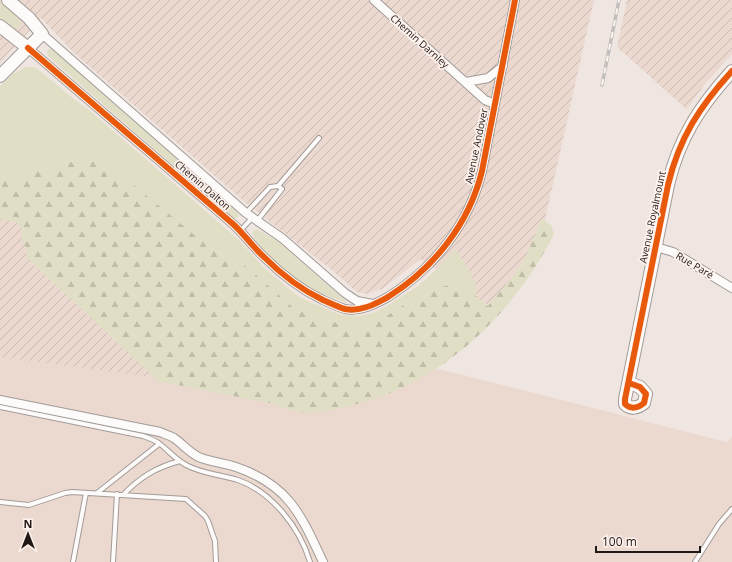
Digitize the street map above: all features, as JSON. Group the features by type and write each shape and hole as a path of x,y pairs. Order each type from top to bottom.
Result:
{"street":[{"name":"Chemin Dalton","path":"8,0 29,18 42,34 252,218 282,238 350,297 360,302 376,304"},
{"name":"Chemin Darnley","path":"374,0 485,100 495,104"},
{"name":"Avenue Andover","path":"376,304 402,287 424,269 446,245 468,209 480,180 515,0"},
{"name":"Chemin Dalton","path":"0,26 28,48 240,231 264,257 295,285 345,309 358,309 376,304"},
{"path":"0,76 42,34"},
{"path":"466,82 488,78 503,66"},
{"name":"Avenue Royalmount","path":"629,382 670,176 679,148 702,106 732,70"},
{"name":"Rue Paré","path":"656,247 673,252 732,288"},
{"path":"0,400 160,432 173,438 189,451 200,457 235,467 256,476 280,492 297,511 323,562"}],"lane":[{"path":"252,218 270,187 278,186 319,138"},
{"path":"240,231 282,189 278,186"},
{"path":"0,407 143,436 159,444 185,464 246,484 266,495 286,516 310,562"},
{"path":"97,493 159,444"},
{"path":"123,494 140,478 152,471 180,461"},
{"path":"0,502 25,505 69,492 123,494 186,499 205,516 208,521 215,541 216,562"},
{"path":"73,562 86,493"},
{"path":"113,562 117,494"},
{"path":"695,562 719,524 732,509"}],"shaded area":[{"path":"0,0 594,0 536,260 496,311 421,259 382,289 367,294 357,292 332,270 246,203 73,52 41,18 0,63"},
{"path":"627,0 732,0 732,54 704,85 687,109 617,47"},
{"path":"0,215 16,217 161,378 0,357"},
{"path":"0,349 423,365 727,442 732,437 732,562 0,562"}],"green space":[{"path":"0,1 18,16 21,24 19,28 12,29 0,19"},
{"path":"49,49 52,49 237,212 239,216 237,218 233,218 48,56 47,52"},
{"path":"26,67 34,67 40,71 89,110 240,241 264,268 299,297 341,315 360,316 373,313 387,306 418,286 438,268 455,249 473,278 477,290 476,295 455,285 393,311 363,331 296,310 247,267 210,247 75,161 18,178 0,176 0,86 13,74"},
{"path":"75,161 107,163 209,247 247,267 296,310 363,331 407,303 432,290 444,286 454,285 463,287 488,306 522,265 542,219 551,225 554,234 537,264 517,293 494,320 469,344 441,365 411,383 379,397 326,411 309,413 292,411 274,404 158,381 25,256 28,250 22,242 21,227 15,222 0,219 0,176 18,178"},
{"path":"256,229 276,240 347,302 346,303 315,291 293,277 259,244 252,232"}],"railway":[{"path":"602,85 619,0"}],"cycle path":[{"path":"28,48 233,224 260,253 285,276 323,300 351,310 368,307 388,297 405,285 435,258 459,227 476,190 482,171 515,0"},
{"path":"629,383 640,387 646,394 644,403 637,407 632,408 627,406 625,404 625,399 668,185 678,152 701,110 732,71"}]}
